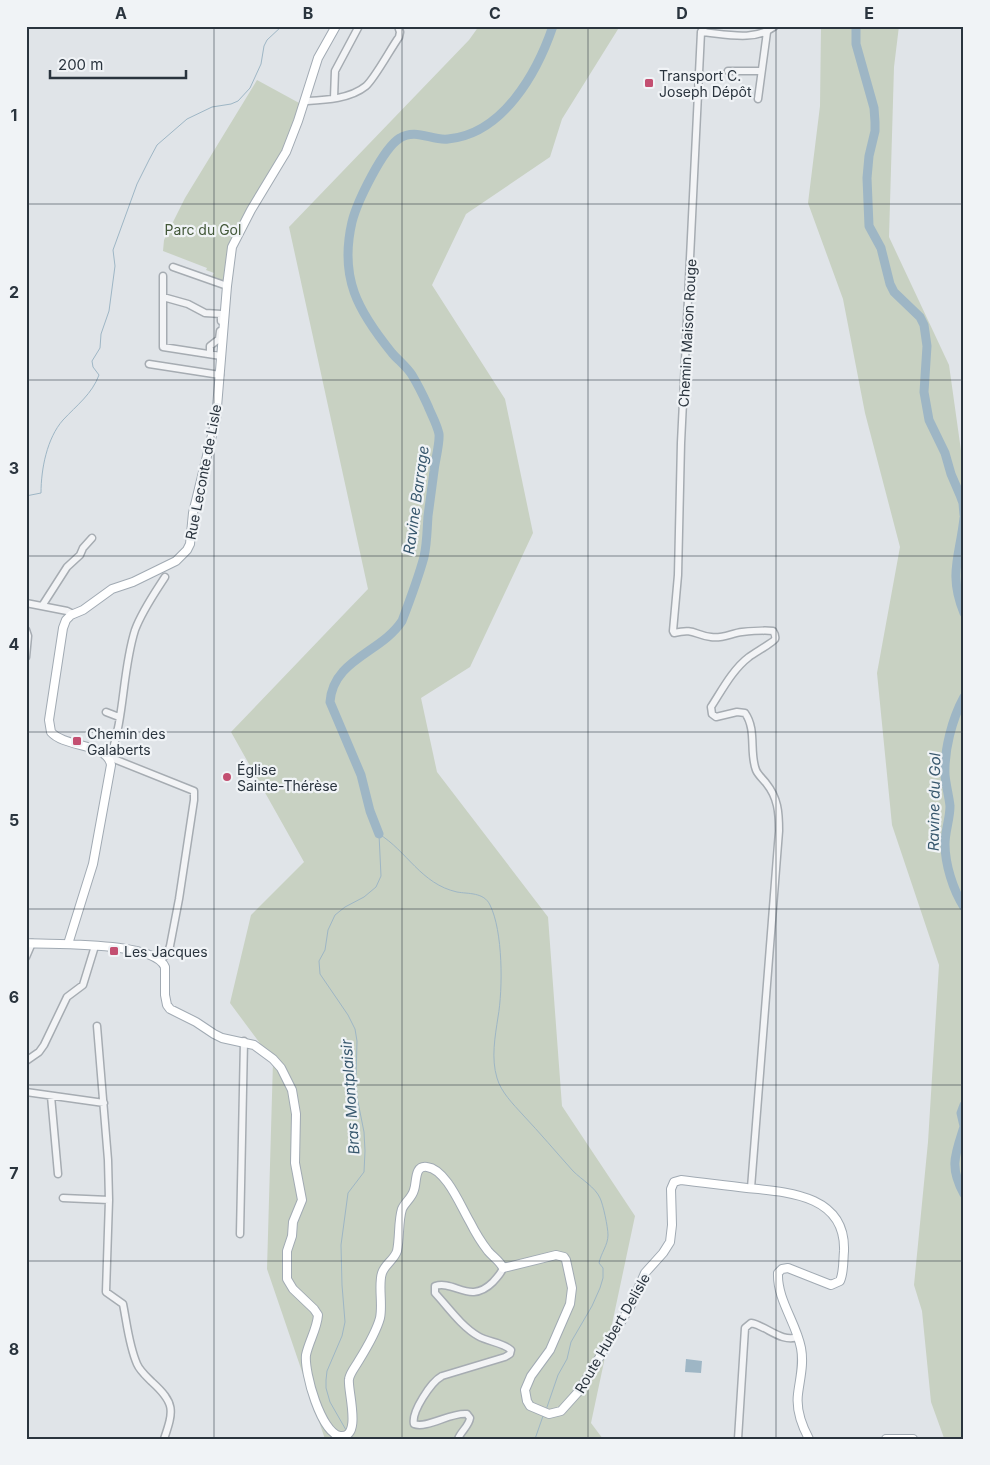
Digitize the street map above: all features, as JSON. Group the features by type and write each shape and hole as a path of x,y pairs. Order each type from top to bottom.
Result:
{"main road":[{"name":"Rue Leconte de Lisle","path":"73,614 83,610 112,590 156,572 176,561 187,550 191,539 194,513 216,419 231,253 235,241 286,152 306,101 318,58 336,26"},
{"path":"68,944 93,864 111,765 109,757 101,752 61,740 51,732 49,720 63,628 66,620 73,614"},
{"path":"29,943 95,946 135,950 149,954 161,960 165,967 166,1005 170,1009 222,1038 254,1045 273,1059 281,1068 292,1090 296,1114 295,1163 302,1200 293,1222 292,1236 287,1251 287,1279 293,1289 318,1315 306,1354 306,1373 316,1404 326,1424 336,1434 340,1436 345,1435 352,1426 353,1416 349,1392 349,1377 380,1320 382,1272 394,1258 402,1210 414,1191 417,1172 420,1168 429,1167 447,1182 480,1239 502,1268"},
{"name":"Route Hubert Delisle","path":"502,1268 556,1255 564,1257 569,1267 572,1288 568,1312 550,1350 526,1383 525,1396 530,1406 549,1414 561,1411 579,1391 630,1307 645,1273 670,1242 672,1184 681,1180 790,1192 816,1201 830,1213 843,1233 843,1274 838,1283 831,1285 788,1268 782,1269 778,1274 782,1299 801,1346 803,1366 798,1394 798,1411 809,1439"},
{"path":"886,1439 913,1439"}],"street":[{"path":"334,98 335,71 359,26"},
{"path":"306,101 334,98 359,90 368,84 399,37 400,30 398,26"},
{"name":"Chemin Maison Rouge","path":"752,1188 779,811 775,795 757,771 751,721 745,713 737,712 716,716 712,714 711,707 727,682 746,660 760,648 772,643 775,640 775,636 773,631 769,630 711,637 686,630 674,633 703,29 757,35 767,32 776,26"},
{"path":"758,99 760,71 767,32"},
{"path":"728,71 760,71"},
{"path":"173,267 227,286"},
{"path":"163,276 163,347 221,356"},
{"path":"163,297 188,304 205,313 221,314 219,339 210,346 210,354"},
{"path":"149,364 220,375"},
{"path":"42,606 68,568 80,556 83,548 92,538"},
{"path":"161,960 168,952 179,898 194,791 109,757 117,732 135,630 142,614 165,577"},
{"path":"26,603 67,610 73,614"},
{"path":"26,630 28,636 26,658"},
{"path":"106,712 119,717"},
{"path":"26,956 29,943"},
{"path":"26,1061 39,1052 44,1045 67,997 83,986 95,946"},
{"path":"97,1026 108,1160 109,1200 106,1292 124,1304 132,1352 140,1370 164,1393 169,1401 171,1418 164,1439"},
{"path":"240,1234 244,1042"},
{"path":"26,1092 104,1103"},
{"path":"50,1096 58,1174"},
{"path":"62,1198 109,1200"},
{"path":"458,1439 461,1431 470,1422 467,1414 452,1415 421,1425 414,1424 414,1417 431,1386 435,1380 442,1376 505,1356 510,1354 511,1350 474,1333 435,1293 434,1288 441,1285 461,1290 478,1291 488,1287 501,1273 502,1268"},
{"path":"738,1439 744,1328 747,1324 756,1324 784,1338 794,1339 798,1337"}],"green space":[{"path":"479,26 620,26 562,119 550,157 466,214 432,285 505,399 533,533 470,667 421,698 437,772 548,917 562,1106 635,1216 591,1423 603,1439 325,1439 267,1269 273,1061 230,1003 251,915 304,862 231,732 368,589 289,227 469,40"},
{"path":"821,26 899,26 894,67 889,237 949,365 964,472 964,1439 944,1438 931,1402 922,1311 914,1285 928,1142 939,965 892,825 877,673 900,547 865,413 843,299 808,203 820,106"},
{"name":"Parc du Gol","path":"257,80 301,104 292,131 278,160 233,237 225,283 211,278 214,273 206,270 207,268 163,251 164,240 185,198"}],"water":[{"path":"686,1359 702,1361 701,1373 685,1372"}],"waterway":[{"path":"26,496 41,493 46,454 57,427 88,394 99,375 93,367 92,361 100,348 101,334 109,311 115,266 113,250 137,184 157,145 187,119 212,107 238,101 250,88 261,64 267,40 282,26"},
{"name":"Ravine Barrage","path":"379,834 370,811 361,775 330,702 333,687 340,676 359,657 393,632 402,621 417,581 425,552 439,434 428,406 412,375 380,338 354,293 348,260 352,222 359,202 372,176 393,144 406,135 418,134 448,139 468,135 485,126 501,113 527,81 538,63 553,26"},
{"name":"Ravine du Gol","path":"856,26 856,44 874,108 875,122 867,178 869,226 881,248 890,284 894,292 920,317 924,325 927,346 924,392 929,420 945,453 963,503 964,515"},
{"name":"Ravine du Gol","path":"964,518 956,565 957,587 964,613"},
{"name":"Ravine du Gol","path":"964,697 950,735 945,765 950,806 945,839 946,860 953,885 964,907"},
{"path":"379,834 434,882 444,888 457,892 480,896 490,905 500,944 501,960 500,1005 494,1055 495,1070 499,1083 511,1102 573,1171 595,1190 603,1205 608,1235 599,1263 603,1268 603,1278 592,1306 571,1342 567,1359 558,1375 546,1410"},
{"name":"Bras Montplaisir","path":"346,1430 330,1402 326,1380 327,1371 342,1336 345,1322 341,1245 348,1193 364,1172 364,1132 357,1097 357,1041 355,1029 348,1015 320,974 319,961 325,950 328,930 335,915 376,887 381,876 379,834"},
{"name":"Ravine du Gol","path":"964,1105 961,1113 964,1126"},
{"name":"Ravine du Gol","path":"964,1127 955,1161 956,1176 964,1194"},
{"path":"535,1439 543,1416"}],"place":[{"name":"Transport C. Joseph Dépôt","path":"649,83"},
{"name":"Chemin des Galaberts","path":"77,741"},
{"name":"Église Sainte-Thérèse","path":"227,777"},
{"name":"Les Jacques","path":"114,951"}]}
